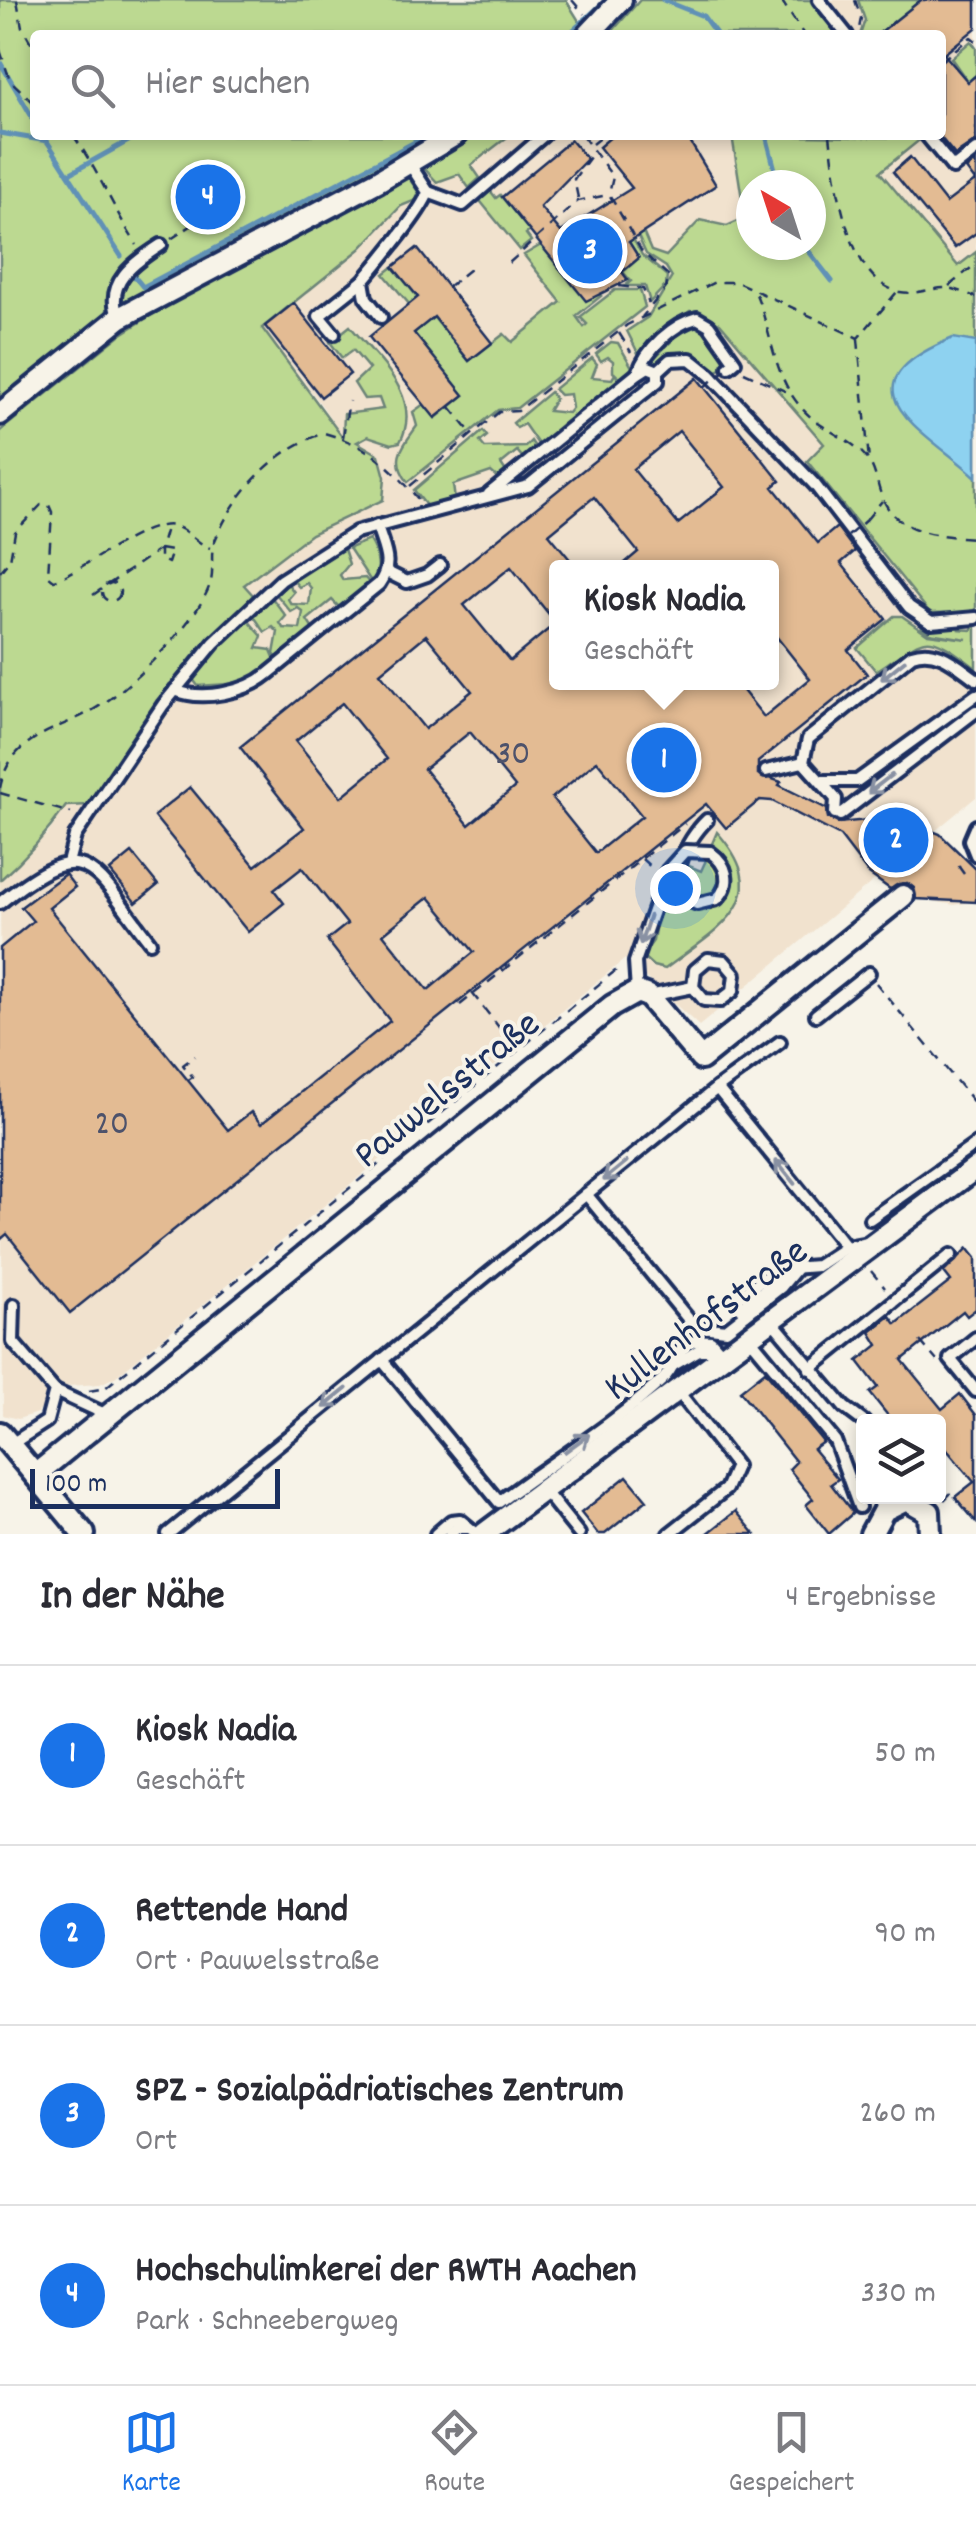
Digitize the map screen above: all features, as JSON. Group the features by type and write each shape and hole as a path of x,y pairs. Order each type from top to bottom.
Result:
{"street":[{"path":"593,30 621,0"},
{"path":"0,414 119,318 446,140"},
{"path":"643,994 701,1059 904,896"},
{"name":"Pauwelsstraße","path":"35,1475 612,1006 643,994"},
{"name":"Kullenhofstraße","path":"477,1532 543,1490 859,1248 976,1168"},
{"path":"5,1439 84,1534"},
{"path":"872,1534 884,1510 906,1499 929,1512 930,1534"}],"lane":[{"path":"820,0 843,30"},
{"path":"408,162 428,192 463,205 538,140"},
{"path":"930,140 953,168 976,150"},
{"path":"334,334 319,316 363,280 406,223 425,206 428,192"},
{"path":"119,318 112,299 120,280 161,245"},
{"path":"363,280 366,298 381,318"},
{"path":"488,494 639,369 662,340 685,320 696,318 709,326 735,366"},
{"path":"68,862 75,836 175,690 225,632 281,580 330,545 377,526 528,486 658,380 658,371 670,360 690,359 710,375 815,485 922,617 931,622 976,618"},
{"path":"639,369 658,371"},
{"path":"175,690 210,693 251,688 388,572 388,558 377,526"},
{"path":"388,572 407,582 427,576 440,565"},
{"path":"803,762 808,739 912,654 925,650 942,656 976,679"},
{"path":"820,781 857,782 976,695"},
{"path":"803,762 836,799 837,814 976,712"},
{"path":"766,772 803,762"},
{"path":"693,987 643,994 635,962 667,871 685,851 710,852 722,863 726,883 717,899 696,904 682,896 677,880 692,838 707,820"},
{"path":"976,826 970,840 976,855"},
{"path":"0,903 57,862 81,862 102,880 150,942"},
{"path":"708,960 724,961 735,974 733,991 720,1002 704,1000 693,987 694,970 708,960"},
{"path":"816,1015 869,974"},
{"path":"168,1534 182,1530 382,1360 717,1088 780,1042"},
{"path":"586,1194 694,1326 722,1332 740,1307 778,1269 817,1266 859,1248 717,1088"},
{"path":"870,1219 976,1144"},
{"path":"810,1369 952,1255"},
{"path":"740,1307 796,1270"},
{"path":"14,1305 13,1342 54,1391 107,1414"},
{"path":"771,1319 810,1369 856,1414"},
{"path":"976,1338 950,1359 976,1390"},
{"path":"382,1360 499,1502 665,1378 684,1345 696,1339 733,1345 835,1441 859,1507"},
{"path":"669,1534 726,1488 736,1466 677,1390"},
{"path":"5,1439 46,1421 54,1391"},
{"path":"543,1490 579,1534"},
{"path":"436,1534 451,1521 460,1520 477,1532"},
{"path":"450,1534 457,1528 477,1532"}],"path":[{"path":"10,0 30,39"},
{"path":"16,8 18,0"},
{"path":"572,0 579,9"},
{"path":"782,0 801,30"},
{"path":"854,0 861,18 859,30"},
{"path":"946,57 971,37 976,41"},
{"path":"0,50 10,80 30,99"},
{"path":"77,140 95,166 109,204 144,256"},
{"path":"586,140 614,177 609,194 642,252 669,276 666,288 641,318"},
{"path":"590,144 595,140"},
{"path":"831,140 840,206 854,244 877,280 897,292 948,287 976,297"},
{"path":"578,200 574,178 594,152"},
{"path":"509,263 578,200 609,194"},
{"path":"161,245 216,210"},
{"path":"948,287 976,264"},
{"path":"448,287 471,268"},
{"path":"408,487 499,412 518,411 618,330 715,282 737,282 858,338"},
{"path":"619,286 623,290 642,288 650,305"},
{"path":"756,292 789,392 814,421 849,441 869,461"},
{"path":"897,292 858,338 869,461 882,500 908,526 928,535 976,538"},
{"path":"618,330 639,369"},
{"path":"704,388 735,366 789,392"},
{"path":"342,438 349,401"},
{"path":"450,406 472,434"},
{"path":"87,818 0,790 7,760 38,736 104,703 140,675 182,630 211,582 212,548 233,504 285,452 324,433 342,438 377,454 428,512"},
{"path":"848,536 882,500"},
{"path":"0,572 10,560 15,532 41,505 48,505 52,512 47,563 54,580 82,569 121,542 166,526 176,526 212,548"},
{"path":"93,595 160,549 166,526"},
{"path":"460,1005 686,824"},
{"path":"641,858 648,867"},
{"path":"79,1403 86,1391 105,1388 625,962 635,962"},
{"path":"869,974 976,1105"},
{"path":"472,994 517,1050"},
{"path":"188,1080 193,1077 183,1066 196,1056"},
{"path":"859,1248 895,1300"},
{"path":"920,1341 936,1361 950,1359"},
{"path":"946,1489 950,1494"}],"shaded area":[{"path":"810,0 976,0 976,252 959,266 880,172 919,140 946,140 946,30 834,30"},
{"path":"469,140 733,140 737,170 736,228 686,283 824,445 807,462 930,613 976,612 976,797 935,831 976,869 976,901 955,905 904,896 877,878 699,1026 625,959 115,1377 100,1384 68,1386 37,1413 18,1419 3,1415 0,880 19,863 31,844 47,835 66,805 90,805 158,700 252,595 243,585 311,534 383,501 323,407 221,276 405,180"}],"green space":[{"path":"0,0 566,0 583,30 30,30 30,140 427,140 125,306 120,300 124,268 113,283 105,319 0,403"},
{"path":"640,0 810,0 834,30 613,30"},
{"path":"858,0 921,0 883,30 862,30 865,20"},
{"path":"971,41 976,48 976,75 968,82 951,58"},
{"path":"469,140 504,140 471,165 480,178 469,188 459,174 437,182 424,168"},
{"path":"733,140 920,140 880,172 958,266 976,252 976,612 930,613 807,461 824,444 720,323 690,311 644,346 639,355 627,331 648,317 672,277 666,267 646,254 633,225 643,232 651,251 666,256 700,220 727,226 736,222 736,260 826,260 826,170 737,170"},
{"path":"409,178 419,193 416,200 401,206 360,249 262,328 343,438 344,414 383,409 379,398 364,399 354,383 369,369 353,350 342,358 330,342 350,326 394,379 406,409 400,442 392,444 368,436 357,442 379,455 385,477 383,500 311,534 244,585 253,595 158,700 90,805 66,806 0,880 0,431 120,335 161,309"},
{"path":"489,189 496,198 500,195 530,231 526,234 531,241 520,250 477,197"},
{"path":"612,201 642,255 667,276 666,285 650,302 645,286 625,286 631,281 623,272 639,258 605,204"},
{"path":"541,245 601,296 576,316 584,327 587,324 580,317 615,290 640,290 645,307 517,408 498,410 408,482 399,460 417,426 413,412 424,404 436,418 464,395 414,333 419,328 409,304 384,274 393,267 469,361 504,334 512,342 561,302 524,255"},
{"path":"701,324 726,355 725,367 711,374 695,353 655,363 652,360 687,326"},
{"path":"611,342 618,343 632,367 623,381 613,372 613,361 608,357 601,361 596,354"},
{"path":"592,358 597,364 592,377 612,379 615,374 621,382 540,447 524,424 517,428 513,423 550,392 555,399 548,411 568,413 572,408 570,394 560,395 554,389"},
{"path":"483,431 487,436 480,442 485,448 525,447 531,441 537,450 524,459 517,451 501,464 507,473 500,480 491,472 453,485 455,500 428,508 414,490"},
{"path":"369,540 378,562 372,583 349,548"},
{"path":"344,549 349,564 340,575 343,580 365,578 371,585 333,616 339,607 332,600 307,620 314,631 278,660 274,654 278,632 273,627 265,632 253,615 272,598 286,616 280,623 283,628 300,629 303,612 298,608 291,612 276,594 288,584 294,592 288,599 291,604 309,605 311,588 307,583 299,587 293,580"},
{"path":"894,616 902,616 928,634 967,639 929,633 921,626 931,629 960,623 959,629 971,630 976,624 976,668 944,646 924,641 876,671 857,648"},
{"path":"246,618 262,636 257,648 271,650 276,662 244,683 198,686 192,678"},
{"path":"717,832 742,876 742,894 734,911 721,926 665,969 653,966 642,956 653,941 658,910 669,883 677,902 691,910 710,909 729,897 732,869 711,846"},
{"path":"707,858 717,865 720,875 716,893 696,898 683,882 689,866 701,871"}],"water":[{"path":"953,338 976,342 976,477 914,425 900,408 894,391 899,374 917,356"}],"building":[{"path":"921,0 976,0 976,28 946,52 946,30 883,30"},
{"path":"946,56 968,82 976,75 976,141 955,155 943,140 946,140"},
{"path":"571,140 587,159 540,207 561,232 632,188 599,147 607,140 689,140 716,185 629,242 639,258 622,272 628,280 586,301 502,197"},
{"path":"910,157 946,203 975,181 966,169 976,161 976,233 955,248 893,172"},
{"path":"417,248 492,343 469,361 434,317 414,333 464,395 435,418 369,337 418,297 393,267"},
{"path":"294,303 350,374 321,397 265,326"},
{"path":"697,378 780,481 773,487 818,543 837,527 855,551 841,563 886,619 848,650 867,674 758,762 758,774 781,782 779,785 827,809 828,818 838,823 898,817 940,834 976,869 976,902 916,899 914,888 907,883 890,889 869,874 840,836 772,801 760,800 726,828 706,804 70,1313 7,1234 0,1240 0,948 33,921 21,907 65,874 75,887 49,908 228,1130 251,1112 261,1124 390,1021 327,940 347,924 302,868 274,890 284,903 248,932 154,816 190,787 255,866 304,828 240,747","holes":["679,431 724,487 678,524 633,469","426,635 472,691 425,729 380,673","342,703 387,759 341,797 296,741","470,732 515,787 469,825 424,769","597,761 642,816 596,853 552,798","429,897 474,952 428,990 383,934"]},
{"path":"132,853 158,885 136,903 110,871"},
{"path":"968,1248 976,1258 976,1309 967,1316 963,1311 902,1360 942,1409 960,1394 976,1415 976,1522 955,1497 974,1482 946,1449 946,1414 887,1414 870,1393 878,1387 858,1361 878,1345 870,1332 890,1316 896,1324 951,1281 944,1272"},
{"path":"765,1371 823,1442 813,1449 838,1479 831,1484 853,1513 829,1534 806,1505 813,1499 789,1469 796,1462 740,1391"},
{"path":"627,1476 647,1500 605,1534 598,1534 581,1513"},
{"path":"736,1511 755,1534 707,1534 731,1515"}],"waterway":[{"path":"573,30 606,0"},
{"path":"663,0 703,16 713,30"},
{"path":"0,62 30,113"},
{"path":"0,133 30,138"},
{"path":"41,140 47,141"},
{"path":"46,140 121,256"},
{"path":"69,174 130,140"},
{"path":"134,276 143,287 419,140"},
{"path":"767,140 775,170"},
{"path":"816,260 832,281"}],"place":[{"name":"Hochschulimkerei der RWTH Aachen","path":"208,197"},
{"name":"SPZ - Sozialpädriatisches Zentrum","path":"590,251"},
{"name":"Kiosk Nadia","path":"664,760"},
{"name":"Rettende Hand","path":"896,840"}]}
